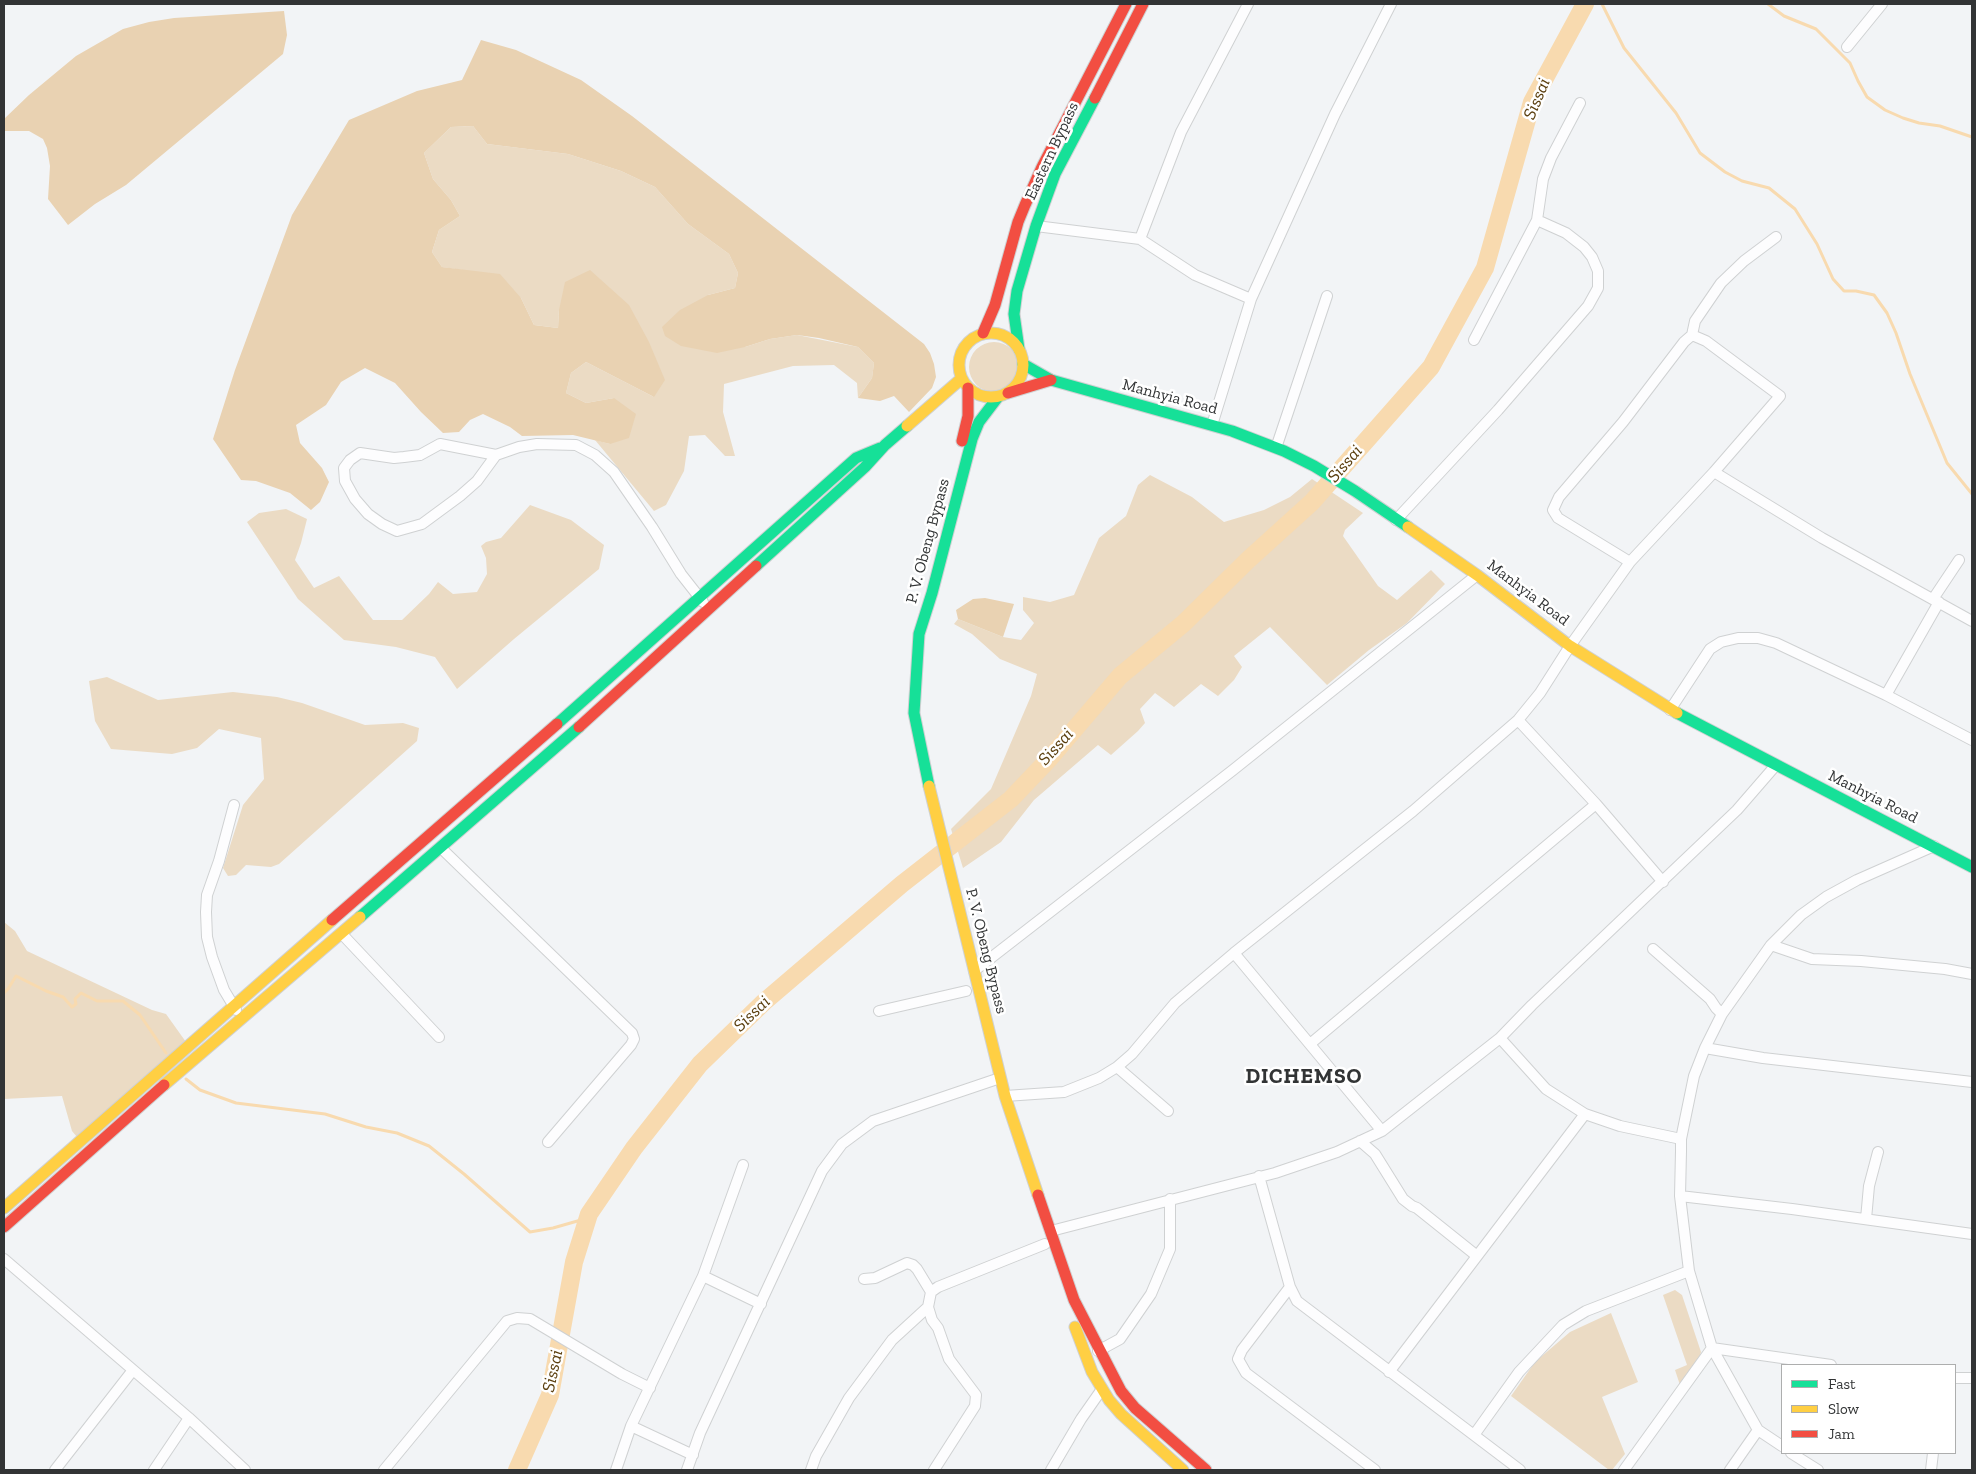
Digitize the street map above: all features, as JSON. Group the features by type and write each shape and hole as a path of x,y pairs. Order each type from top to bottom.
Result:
{"main road":[{"name":"Eastern Bypass","path":"983,334 995,305 1018,222 1025,205 1042,167 1126,4"},
{"name":"Eastern Bypass","path":"1019,349 1014,314 1017,291 1036,226 1055,174 1143,4"},
{"path":"1003,395 1016,385 1022,375 1023,364 1019,349 1010,339 997,333 983,334 967,343 959,356 958,370 964,384 978,395 1003,395 1051,380"},
{"name":"Manhyia Road","path":"1023,364 1051,380 1212,425 1276,448 1314,466 1355,491 1477,575 1570,646 1670,710 1972,867"},
{"path":"4,1227 167,1082 538,764 865,467 885,445 964,384"},
{"name":"P. V. Obeng Bypass","path":"934,854 904,713 909,632 968,416 964,384"},
{"name":"P. V. Obeng Bypass","path":"1003,395 979,422 972,439 932,593 919,634 914,713 927,778 974,971 995,1080 1005,1096 1074,1300 1098,1351 1120,1391 1135,1408 1206,1470"},
{"path":"4,1208 502,773 856,458 885,445"},
{"name":"P. V. Obeng Bypass","path":"976,1027 995,1080 1045,1244 1092,1372 1121,1414 1183,1470"}],"street":[{"path":"1140,239 1181,132 1248,4"},
{"path":"1212,425 1251,299 1335,114 1391,4"},
{"path":"1847,48 1882,4"},
{"path":"1474,340 1538,220 1543,179 1580,103"},
{"path":"1396,520 1498,410 1588,306 1598,288 1598,271 1592,257 1584,246 1566,233 1538,220"},
{"path":"1036,226 1140,239 1194,275 1251,299"},
{"path":"1630,562 1558,518 1553,510 1559,498 1623,422 1684,342 1692,335 1695,321 1721,283 1744,261 1776,237"},
{"path":"1276,448 1327,296"},
{"path":"1005,1096 1064,1092 1099,1078 1117,1067 1132,1054 1175,1003 1234,953 1413,811 1518,720 1540,694 1570,646 1630,562 1714,472 1780,396 1706,341 1692,335"},
{"path":"496,455 482,475 460,496 422,524 409,529 397,531 382,524 368,514 355,499 345,481 344,468 350,460 360,453 394,458 404,457 420,455 440,444 496,455 519,447 537,444 576,444 585,448 614,472 652,527 681,574 708,608"},
{"path":"1714,472 1822,538 1972,621"},
{"path":"1886,695 1959,560"},
{"path":"974,971 1233,770 1477,575"},
{"path":"1670,710 1710,649 1721,642 1738,638 1758,638 1776,643 1886,695 1972,740"},
{"path":"1518,720 1596,804 1663,882"},
{"path":"1051,1231 1170,1198 1275,1173 1337,1152 1382,1131 1500,1038 1532,1005 1737,810 1776,765"},
{"path":"1310,1044 1596,804"},
{"path":"234,805 219,861 207,895 207,937 224,990 233,1006 243,1018"},
{"path":"1781,1445 1758,1430 1712,1348 1689,1271 1680,1196 1681,1139 1694,1076 1722,1014 1770,945 1801,915 1826,897 1865,876 1934,846"},
{"path":"441,848 632,1033 634,1039 632,1045 548,1142"},
{"path":"341,933 439,1038"},
{"path":"1770,945 1812,959 1861,961 1946,969 1972,974"},
{"path":"1653,949 1710,999 1722,1014"},
{"path":"1234,953 1382,1131"},
{"path":"879,1011 966,990"},
{"path":"1500,1038 1546,1089 1585,1114 1620,1126 1681,1139"},
{"path":"1705,1048 1763,1058 1972,1082"},
{"path":"1117,1067 1168,1111"},
{"path":"687,1470 700,1433 822,1171 842,1144 873,1121 995,1080"},
{"path":"1389,1372 1585,1114"},
{"path":"1360,1141 1375,1154 1403,1199 1418,1208 1478,1256"},
{"path":"1866,1219 1869,1186 1878,1152"},
{"path":"616,1470 631,1426 703,1276 743,1165"},
{"path":"1259,1176 1290,1287 1297,1301 1520,1470"},
{"path":"1680,1196 1972,1234"},
{"path":"1098,1351 1120,1339 1151,1294 1170,1249 1170,1198"},
{"path":"934,1470 975,1406 976,1395 949,1359 928,1307 931,1292 938,1287 1045,1244"},
{"path":"4,1259 189,1418 245,1470"},
{"path":"864,1279 875,1278 907,1263 913,1265 931,1292"},
{"path":"1474,1435 1519,1372 1563,1325 1586,1311 1689,1271"},
{"path":"703,1276 761,1304"},
{"path":"1290,1287 1242,1350 1238,1359 1246,1374 1375,1470"},
{"path":"811,1470 816,1456 849,1398 892,1340 928,1307"},
{"path":"384,1470 508,1321 517,1318 530,1319 622,1374 650,1388"},
{"path":"1712,1348 1824,1364"},
{"path":"1624,1470 1712,1348"},
{"path":"55,1470 133,1370"},
{"path":"1956,1378 1972,1378"},
{"path":"1051,1470 1081,1419 1102,1389"},
{"path":"154,1470 189,1418"},
{"path":"631,1426 692,1455"},
{"path":"1730,1470 1758,1430"},
{"path":"1793,1454 1818,1470"},
{"path":"1931,1470 1932,1454"}],"shaded area":[{"path":"284,11 287,35 283,54 126,185 95,204 68,225 48,199 50,166 47,148 43,139 29,131 4,131 4,119 29,95 76,56 123,29 174,18"},
{"path":"481,40 516,50 581,80 632,116 924,344 934,364 936,377 932,388 909,412 894,396 880,401 858,398 872,378 874,363 858,347 819,338 797,335 770,339 717,353 681,346 665,336 662,327 680,310 708,295 735,288 738,273 729,254 688,224 655,187 621,171 568,154 487,144 473,126 451,127 424,153 433,179 451,200 460,216 439,230 432,252 442,267 500,274 521,298 534,325 558,328 559,310 565,282 590,270 629,305 649,342 665,380 654,397 586,362 571,373 566,393 586,403 614,398 636,414 629,438 610,444 573,435 522,436 510,427 483,414 470,420 459,432 443,433 395,383 365,368 341,382 326,405 296,425 300,443 322,468 329,482 320,502 311,510 290,493 256,481 241,480 213,439 235,370 292,215 349,120 417,91 462,80"},
{"path":"473,126 487,144 568,154 621,171 655,187 688,224 729,254 738,273 735,288 708,295 745,347 770,339 797,335 858,347 874,363 872,378 858,398 857,383 834,365 793,366 724,384 723,412 735,456 725,456 705,435 689,436 684,471 666,505 654,511 595,440 610,444 614,398 586,403 566,393 571,373 586,362 654,397 559,310 558,328 534,325 521,298 462,270 442,267 432,252 439,230 460,216 451,200 433,179 424,153 451,127"},
{"path":"994,342 1004,344 1012,349 1017,357 1019,367 1017,377 1012,385 1004,390 994,392 984,390 976,385 971,377 969,367 971,357 976,349 984,344"},
{"path":"1150,475 1192,497 1224,522 1264,510 1290,497 1312,479 1363,513 1345,530 1343,536 1378,586 1397,600 1431,570 1445,584 1407,623 1369,650 1327,685 1270,627 1234,656 1242,667 1234,680 1218,696 1201,684 1174,707 1155,693 1140,709 1145,723 1138,731 1111,755 1098,745 1034,800 1001,842 963,868 951,829 991,789 1031,696 1037,674 1000,659 972,634 954,624 958,619 1003,637 1021,640 1034,623 1023,610 1023,597 1050,602 1074,595 1099,538 1126,516 1138,485"},
{"path":"530,505 571,520 604,545 599,569 457,689 435,657 396,647 344,640 298,599 247,522 259,513 286,509 307,519 295,560 314,588 339,576 373,620 402,620 429,594 438,582 453,594 477,592 487,574 486,558 481,546 486,542 501,538"},
{"path":"985,598 1014,604 1003,637 958,619 956,610 973,599"},
{"path":"107,677 158,700 233,692 277,697 302,703 365,725 403,723 419,728 417,741 279,864 271,867 246,865 236,875 228,876 223,868 243,805 264,779 261,738 219,729 197,748 172,754 111,749 95,721 89,681"},
{"path":"4,922 15,931 27,951 152,1010 166,1014 186,1042 77,1137 72,1131 62,1096 4,1099"},
{"path":"1675,1290 1682,1295 1701,1352 1696,1367 1680,1385 1675,1370 1687,1365 1663,1295"},
{"path":"1611,1313 1638,1382 1602,1397 1625,1454 1612,1470 1609,1470 1511,1396 1535,1362 1570,1332"}],"waterway":[{"name":"Sissai","path":"517,1470 550,1395 574,1262 589,1214 634,1148 700,1064 764,1002 902,884 1011,799 1050,758 1120,676 1184,623 1248,560 1312,502 1431,367 1485,268 1532,102 1585,4"},
{"path":"1602,4 1624,48 1676,113 1700,153 1725,172 1742,181 1769,188 1795,209 1817,244 1833,279 1844,291 1856,291 1874,295 1887,313 1896,333 1910,374 1947,463 1972,494"},
{"path":"1768,4 1784,16 1816,29 1850,63 1867,97 1885,110 1919,123 1940,126 1972,137"},
{"path":"4,993 16,976 63,997 72,1007 76,1004 75,999 81,993 97,1001 123,1001 140,1015 166,1053"},
{"path":"186,1079 200,1090 236,1103 325,1114 366,1127 397,1133 429,1146 530,1232 553,1228 588,1218"}],"traffic: fast":[{"path":"1019,349 1014,314 1017,291 1036,226 1055,174 1095,98"},
{"path":"1023,364 1051,380 1232,431 1284,451 1314,466 1355,491 1408,527"},
{"path":"929,786 914,713 919,634 932,593 972,439 979,422 998,397"},
{"path":"756,566 865,467 885,445 907,426"},
{"path":"557,724 856,458 880,448"},
{"path":"1677,713 1972,867"},
{"path":"360,917 579,727"}],"traffic: slow":[{"path":"985,333 997,333 1014,342 1021,353 1023,365 1021,377 1014,388 997,397 985,397 973,392 964,383 959,371 959,359 964,347 973,338 985,333"},
{"path":"907,426 961,379"},
{"path":"1408,527 1477,575 1570,646 1677,713"},
{"path":"929,786 1005,1096 1038,1195"},
{"path":"164,1085 360,917"},
{"path":"4,1208 332,920"},
{"path":"1075,1327 1092,1372 1109,1400 1121,1414 1183,1470"}],"traffic: jam":[{"path":"983,333 995,305 1018,222 1025,205 1042,167 1126,4"},
{"path":"1095,98 1143,4"},
{"path":"1008,393 1051,380"},
{"path":"962,441 968,416 968,388"},
{"path":"579,727 756,566"},
{"path":"332,920 557,724"},
{"path":"4,1227 164,1085"},
{"path":"1038,1195 1074,1300 1121,1391 1135,1408 1206,1470"}],"district":[{"name":"DICHEMSO","path":"1304,1077"}]}
